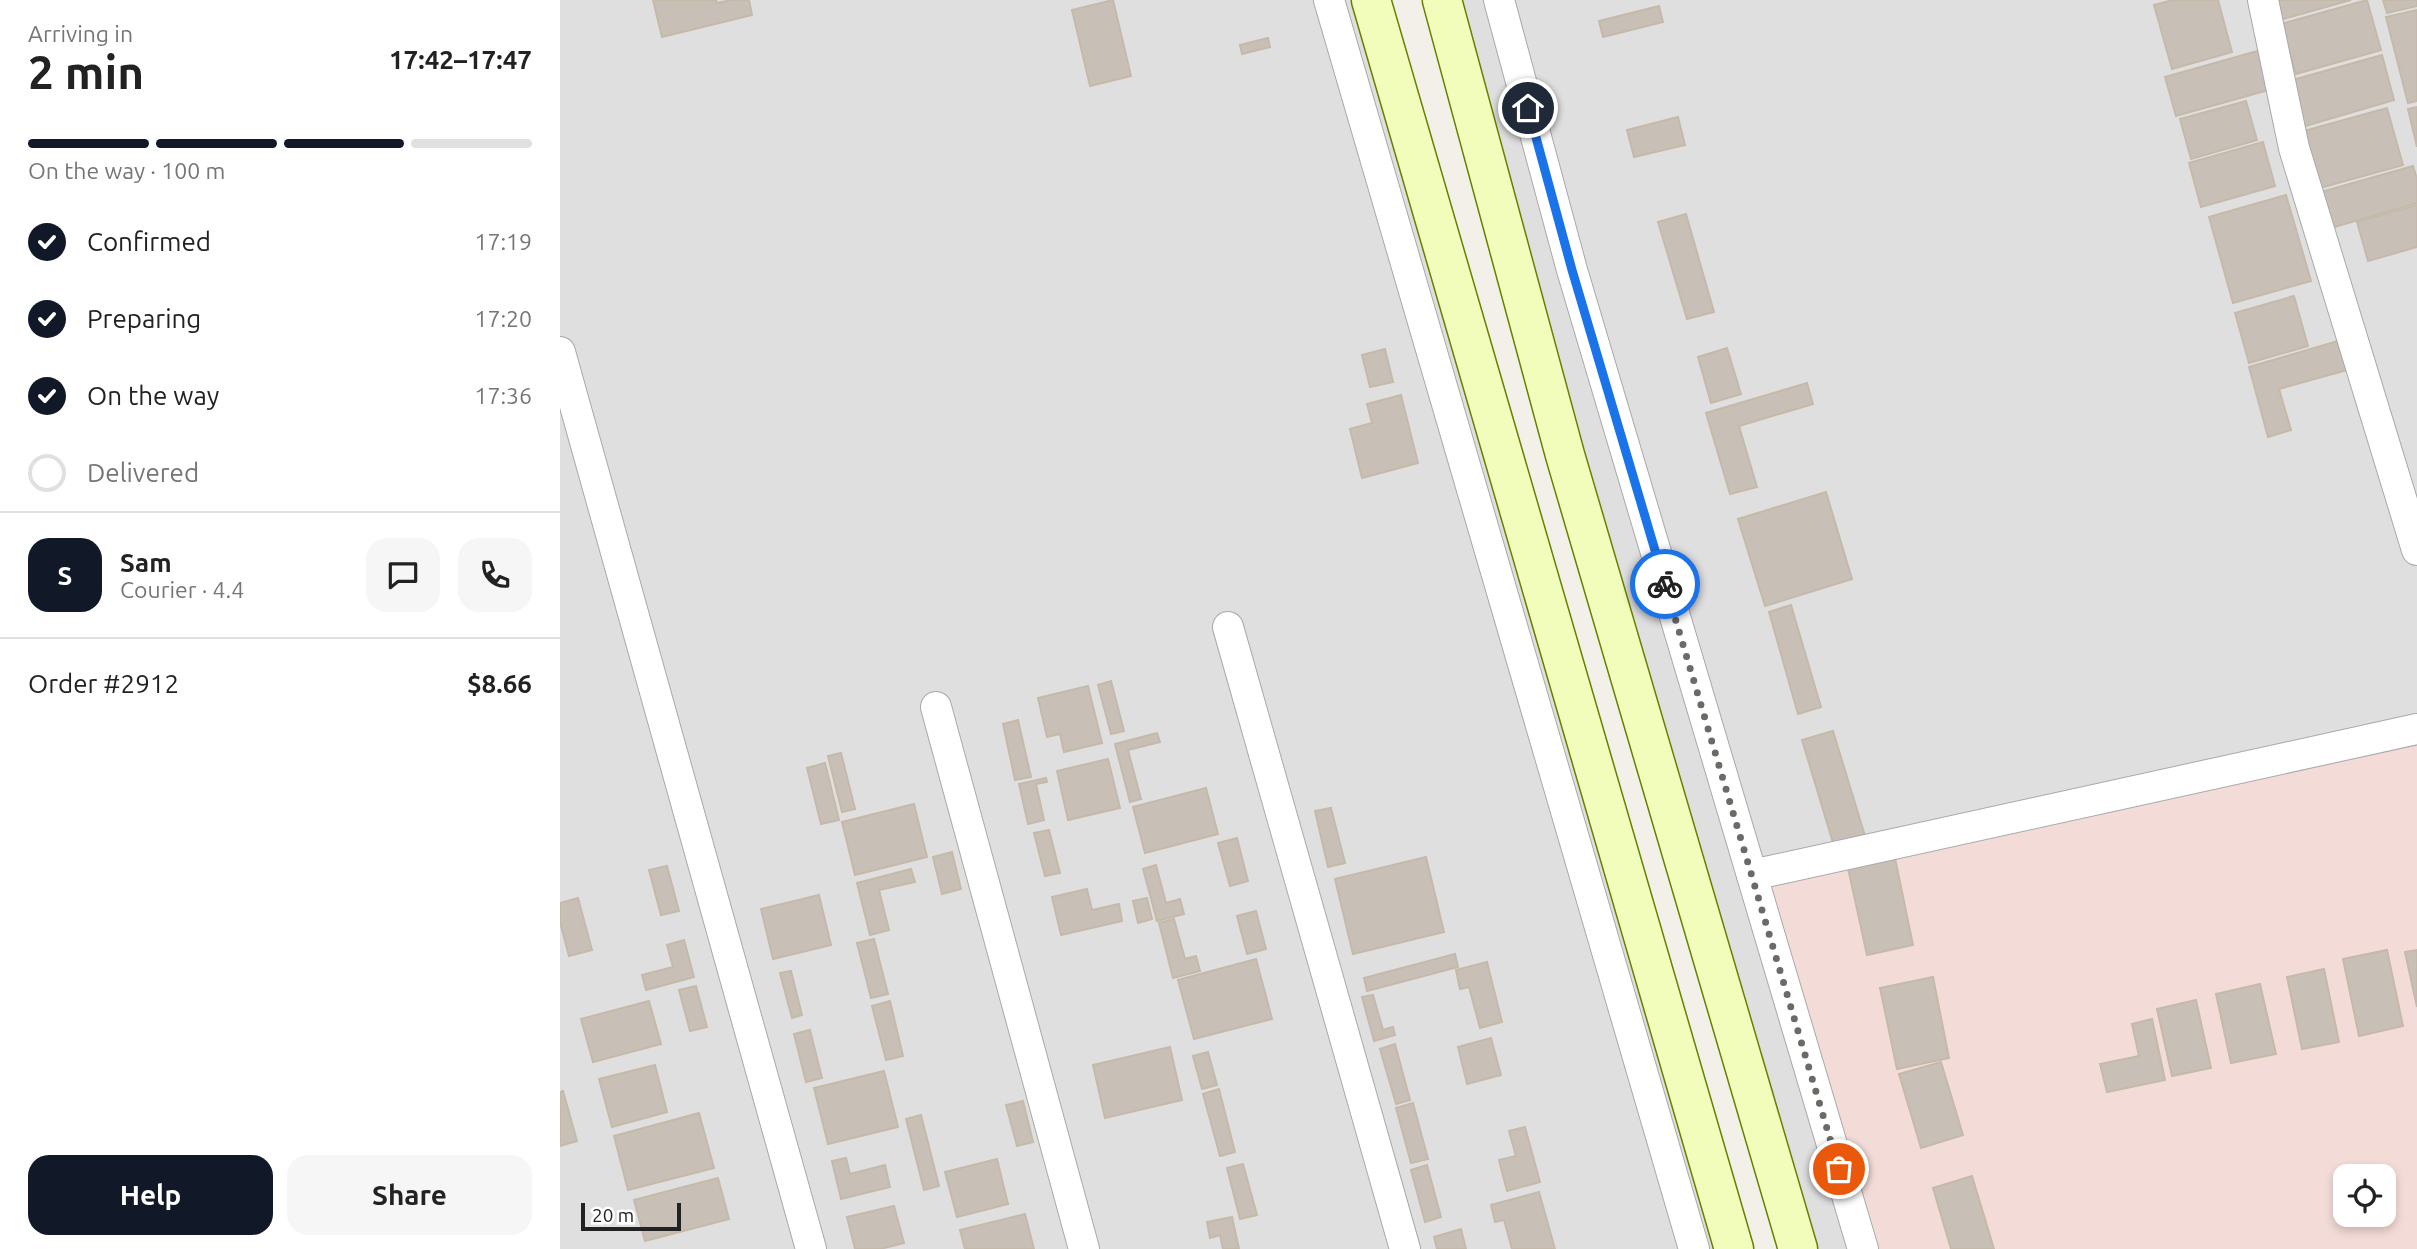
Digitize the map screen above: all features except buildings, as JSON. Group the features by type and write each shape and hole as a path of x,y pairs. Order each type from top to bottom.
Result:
{"main road":[{"path":"1371,0 1734,1249"},
{"path":"1442,0 1565,455 1798,1249"}],"street":[{"path":"1329,0 1695,1249"},
{"path":"1499,0 1572,270 1863,1249"},
{"path":"2263,0 2294,148 2417,550"},
{"path":"560,352 811,1249"},
{"path":"1228,627 1405,1249"},
{"path":"936,708 1084,1249"},
{"path":"1752,875 2417,729"}],"shaded area":[{"path":"560,0 1365,0 1730,1249 560,1249"},
{"path":"1442,0 2417,0 2417,1249 1798,1249"},
{"path":"2417,729 2417,1249 1863,1249 1752,875"}],"way so far":[{"path":"1665,584 1839,1169"}],"route":[{"path":"1528,108 1572,270 1665,584"}]}
